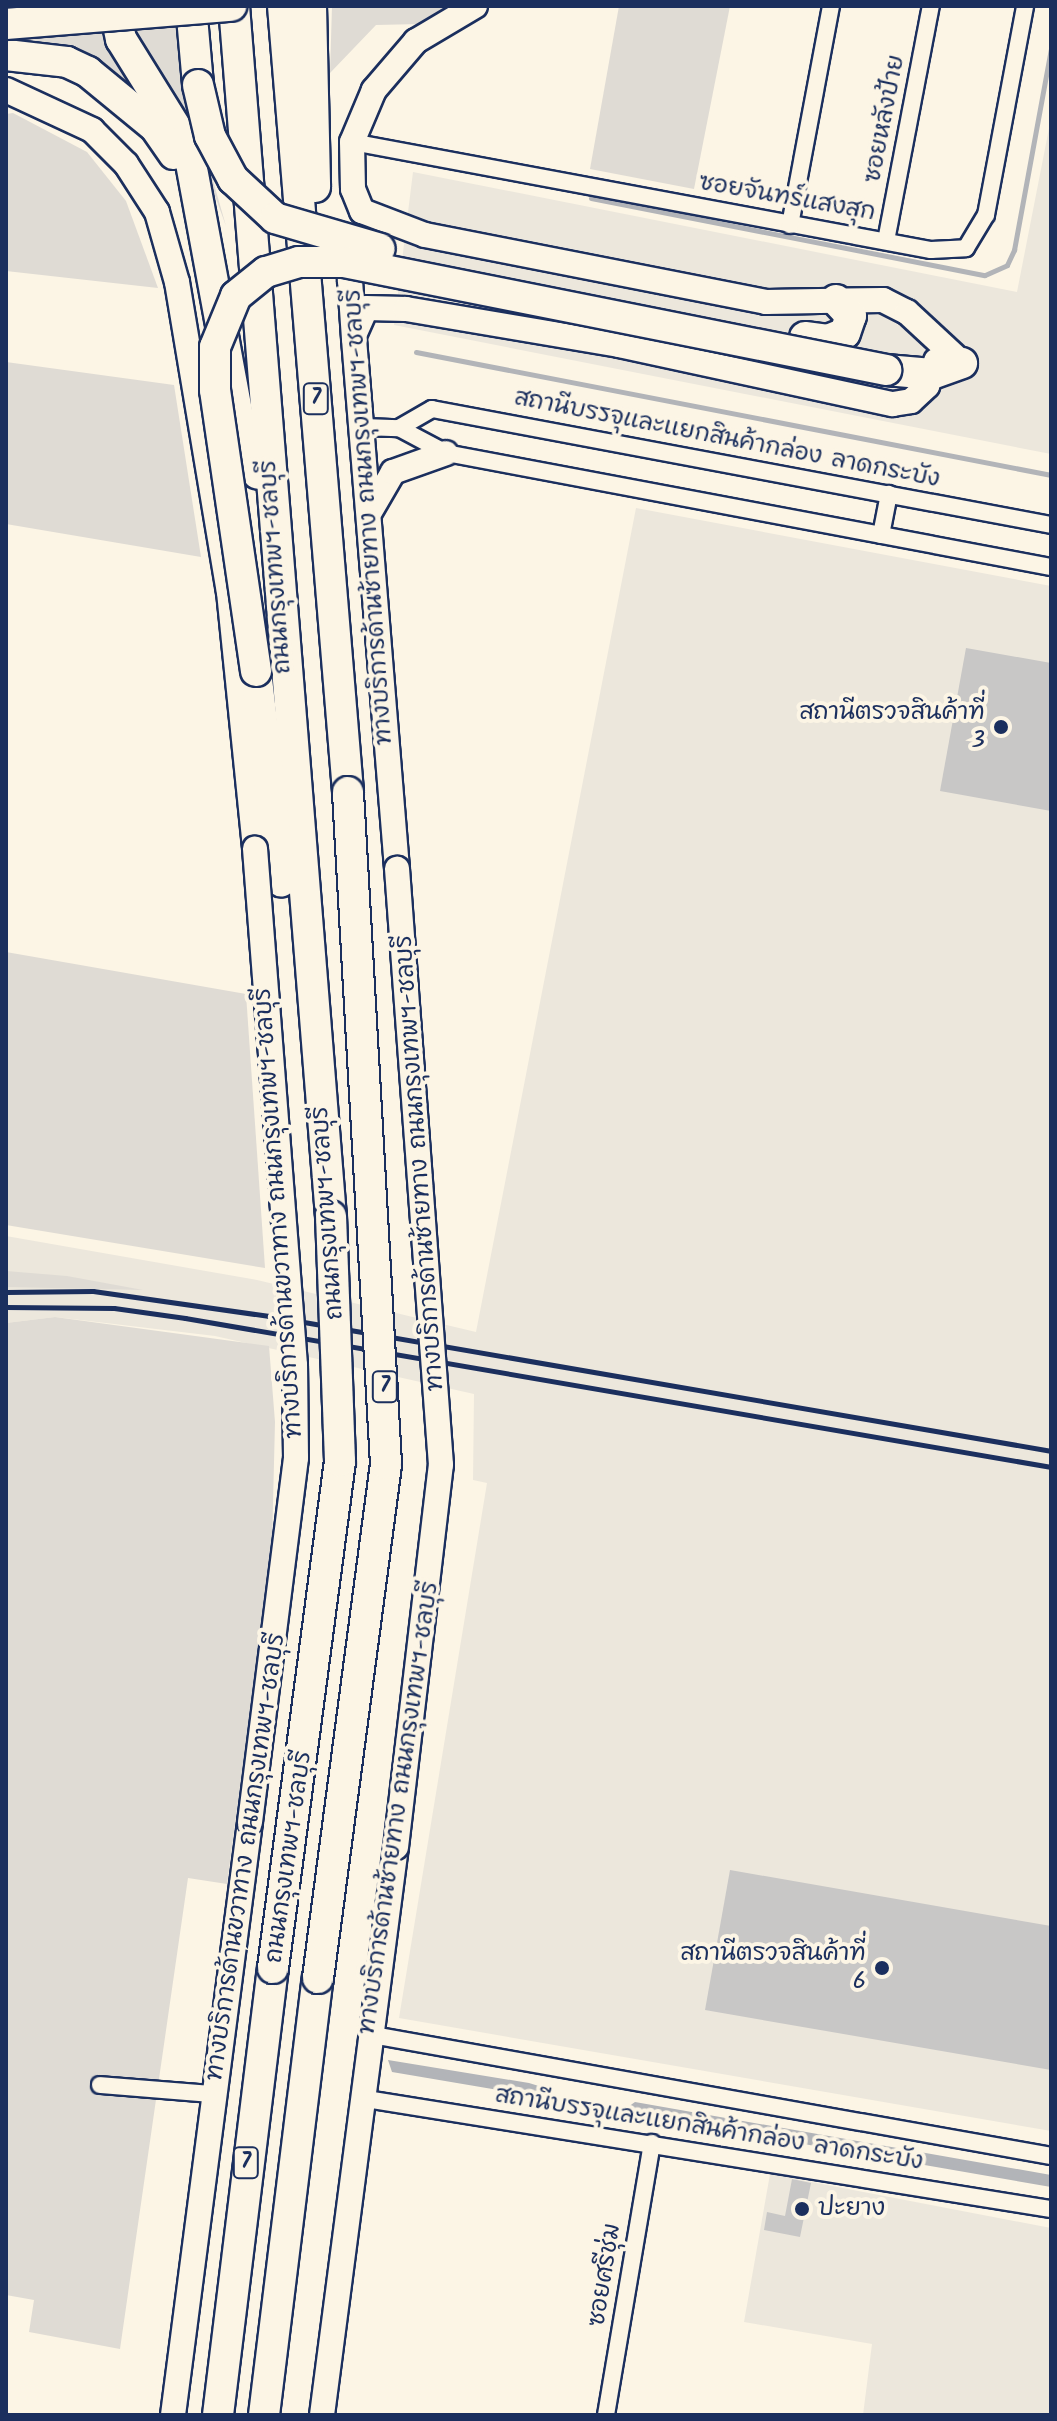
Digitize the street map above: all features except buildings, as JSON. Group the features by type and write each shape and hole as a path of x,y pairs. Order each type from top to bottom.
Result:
{"highway":[{"path":"114,6 121,39 188,147 193,191 239,421 274,518"},
{"path":"191,6 198,85 210,136 233,179 275,218 326,238 805,337 828,340 845,333 851,316 836,300"},
{"path":"6,24 232,6"},
{"name":"ถนนกรุงเทพฯ-ชลบุรี","path":"218,2415 340,1461 320,1108 232,6"},
{"name":"ถนนกรุงเทพฯ-ชลบุรี","path":"264,2415 386,1464 348,784 283,6"},
{"path":"314,16 316,221 348,784"},
{"path":"6,55 67,62 119,93 155,127 193,191"},
{"path":"320,1108 289,963 247,589 215,390 215,347 236,296 266,272 299,262 344,262 886,370 932,374 962,363"}],"main road":[{"path":"475,6 402,54 374,90 352,142 353,189 362,211 393,225 766,302 883,300 936,338 962,363"},
{"name":"ทางบริการด้านขวาทาง ถนนกรุงเทพฯ-ชลบุรี","path":"6,90 92,130 126,164 157,212 177,282 229,592 255,849 295,1365 296,1458 250,1822 203,2093 173,2415"},
{"name":"ทางบริการด้านซ้ายทาง ถนนกรุงเทพฯ-ชลบุรี","path":"322,2415 367,2034 396,1847 441,1465 350,280 360,240 367,229 393,225"},
{"path":"354,339 360,315 380,306 619,345 893,404 911,401 932,374 936,338"},
{"path":"367,522 375,496 393,472 446,453"}],"street":[{"path":"790,225 831,6"},
{"name":"ซอยหลังป้าย","path":"886,241 931,6"},
{"name":"ซอยจันทร์แสงสุก","path":"352,142 790,225 957,250 976,239 1025,6"},
{"name":"สถานีบรรจุและแยกสินค้ากล่อง ลาดกระบัง","path":"399,428 432,409 1051,525"},
{"path":"363,427 399,428 446,453 1051,567"},
{"path":"881,535 889,494"},
{"name":"สถานีบรรจุและแยกสินค้ากล่อง ลาดกระบัง","path":"367,2034 1051,2156"},
{"path":"100,2085 203,2093"},
{"name":"สถานีบรรจุและแยกสินค้ากล่อง ลาดกระบัง","path":"360,2098 1051,2209"},
{"name":"ซอยศรีชุ่ม","path":"606,2415 652,2143"}],"shaded area":[{"path":"6,6 105,6 140,90 87,58 6,39"},
{"path":"178,6 206,156 226,226 200,155 132,29"},
{"path":"332,6 449,6 420,24 376,25 330,73"},
{"path":"619,6 730,6 694,189 590,169"},
{"path":"13,113 87,152 126,201 158,288 6,271 6,114"},
{"path":"1051,118 1051,454 394,325 413,172 1017,292"},
{"path":"6,362 174,385 201,557 6,524"},
{"path":"636,508 1051,586 1051,2131 399,2018 487,1483 473,1480 474,1394 215,1336 55,1317 6,1323 6,1236 257,1280 476,1332"},
{"path":"6,952 246,994 265,1268 6,1225"},
{"path":"6,1271 67,1276 143,1290 6,1287"},
{"path":"55,1317 269,1346 275,1422 272,1545 227,1884 188,1878 120,2349 29,2332 34,2300 6,2295 6,1323"},
{"path":"388,2060 529,2083 542,2087 540,2097 392,2072"},
{"path":"635,2102 1051,2175 1051,2187 631,2114 625,2109"},
{"path":"770,2174 1051,2228 1051,2415 863,2415 872,2344 744,2322"}],"waterway":[{"path":"591,198 985,275 1007,265 1014,250 1051,49"},
{"path":"416,352 1051,475"}],"railway":[{"path":"6,1292 93,1291 269,1316 1051,1451"},
{"path":"6,1307 114,1308 185,1318 1051,1467"}],"place":[{"name":"สถานีตรวจสินค้าที่ 3","path":"1001,727"},
{"name":"สถานีตรวจสินค้าที่ 6","path":"882,1968"},
{"name":"ปะยาง","path":"802,2209"}]}
